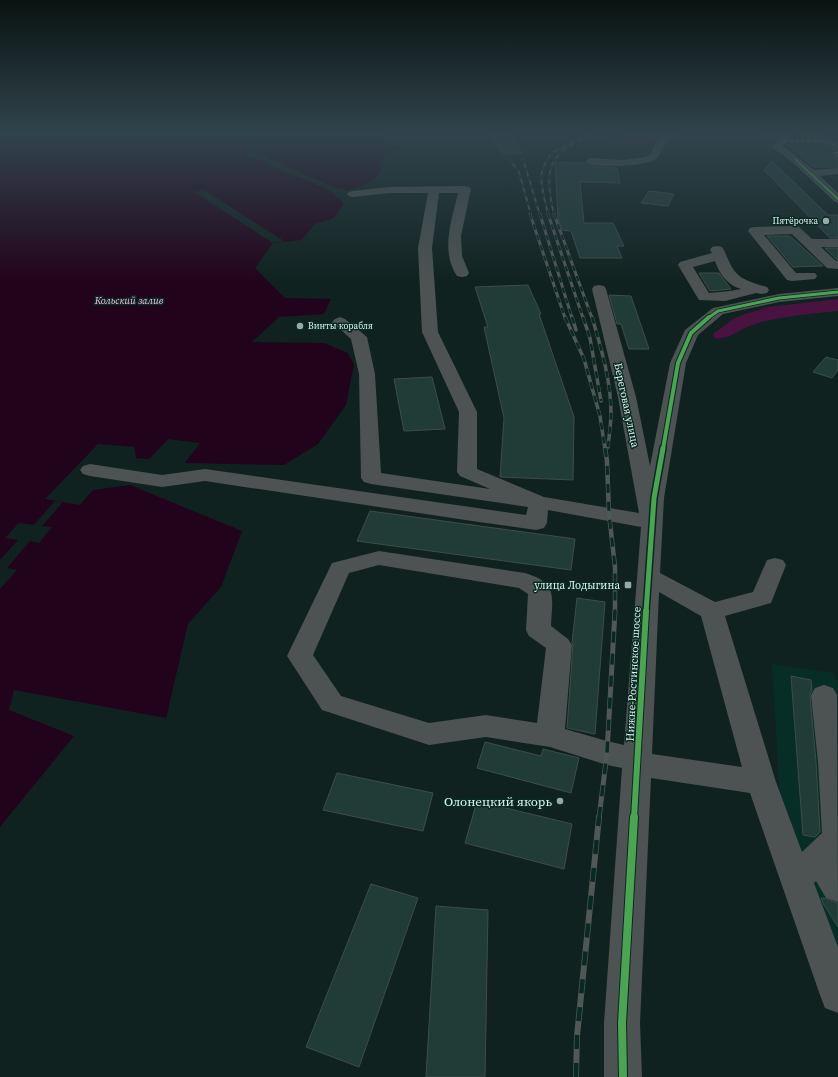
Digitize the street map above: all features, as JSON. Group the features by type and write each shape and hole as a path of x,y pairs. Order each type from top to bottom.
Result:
{"street":[{"path":"820,182 838,199"},
{"path":"353,194 388,190 465,190 455,236 455,256 462,273"},
{"path":"434,190 425,248 430,332 468,412 467,472 539,502"},
{"path":"820,200 838,199"},
{"path":"810,276 792,277 754,231 795,230 832,265 838,265"},
{"path":"808,243 837,237"},
{"path":"754,288 736,296 704,297 685,265 718,252 726,272 740,284 754,288 779,298"},
{"name":"Береговая улица","path":"599,289 627,397 646,499 652,522"},
{"name":"Нижне-Ростинское шоссе","path":"623,1077 622,1023 652,522 660,456 678,363 691,334 704,321 718,311 779,298 838,292"},
{"path":"340,322 358,337 366,374 371,478 539,502 652,522"},
{"path":"90,470 162,481 205,475 479,516 536,522 539,502"},
{"path":"550,736 559,645 538,630 540,591 525,581 379,558 340,568 300,656 332,703 429,734 486,726 550,736 638,762 761,782"},
{"path":"648,576 712,611 762,597 775,565"},
{"path":"712,611 761,782 807,868 838,995"},
{"path":"807,868 838,838 832,762 824,695"},
{"path":"807,868 838,887"}],"shaded area":[{"path":"838,299 838,311 773,319 752,325 724,338 714,338 713,334 736,317 768,307"},
{"path":"772,664 833,673 838,683 838,968 781,814"}],"water":[{"name":"Кольский залив","path":"0,182 371,182 347,191 342,188 330,191 344,203 334,218 315,224 301,240 273,243 255,268 285,298 331,299 324,314 279,317 252,342 324,343 348,353 354,365 346,405 318,444 284,465 185,463 200,443 168,439 149,459 136,458 134,447 98,444 45,499 80,505 93,490 130,485 242,531 221,587 188,624 166,718 14,690 9,710 74,736 0,827"}],"pier":[{"path":"311,182 323,182 338,189 332,191"},
{"path":"204,190 284,241 273,243 194,192"},
{"path":"55,501 63,502 42,526 52,527 39,543 30,541 7,568 17,570 0,589 0,560 18,540 5,538 19,523 34,525"}],"building":[{"path":"556,182 580,182 584,223 613,223 624,246 617,246 622,258 580,258 571,231 562,230 558,218"},
{"path":"590,182 620,182 620,183"},
{"path":"776,182 794,182 828,215 838,215 838,238 830,238"},
{"path":"649,191 674,194 668,206 641,203"},
{"path":"767,236 790,236 823,266 793,267"},
{"path":"825,248 838,248 838,260 837,260"},
{"path":"699,273 719,273 731,289 710,291"},
{"path":"528,285 541,314 539,314 574,417 573,480 500,477 504,418 484,327 488,327 475,287"},
{"path":"609,295 631,296 649,349 629,349 621,324 617,324"},
{"path":"826,357 838,360 838,370 832,378 813,372"},
{"path":"432,377 445,429 404,431 394,379"},
{"path":"370,511 575,539 571,570 357,541"},
{"path":"577,598 605,602 595,734 567,728 572,643"},
{"path":"791,676 811,680 812,690 810,695 820,832 815,837 803,835"},
{"path":"485,742 541,756 543,749 579,758 571,793 477,768"},
{"path":"337,773 433,793 423,831 323,810"},
{"path":"477,801 572,824 564,869 465,843"},
{"path":"371,884 418,898 359,1067 306,1047"},
{"path":"821,898 838,903 838,927 824,905"},
{"path":"436,906 488,910 485,1077 426,1077"}],"railway":[{"path":"522,182 531,215"},
{"path":"530,182 540,215"},
{"path":"541,182 548,215"},
{"path":"549,182 554,215"},
{"path":"530,214 565,318"},
{"path":"540,214 572,318"},
{"path":"548,214 583,318"},
{"path":"554,214 592,318"},
{"path":"565,317 584,359 600,416 605,449"},
{"path":"572,317 576,330"},
{"path":"583,317 590,338 601,401"},
{"path":"592,317 605,364 611,401 608,447"},
{"path":"605,448 607,461 609,514 615,567 615,611"},
{"path":"599,818 607,753 615,611"},
{"path":"576,1077 577,1036 599,817"}],"cycle path":[{"path":"820,182 838,199"},
{"path":"623,1077 622,1023 648,576 654,498 678,363 691,333 718,311 779,298 838,292"}],"place":[{"name":"Пятёрочка","path":"826,221"},
{"name":"Винты корабля","path":"300,326"},
{"name":"улица Лодыгина","path":"628,585"},
{"name":"Олонецкий якорь","path":"560,801"}]}
